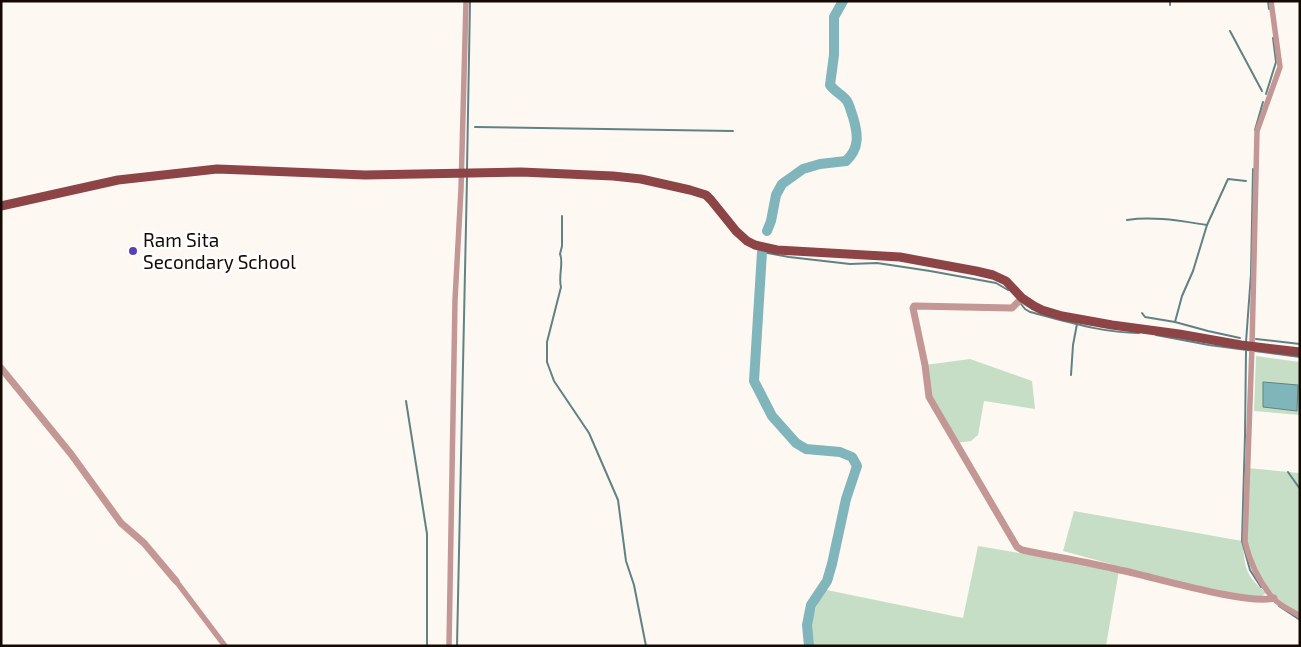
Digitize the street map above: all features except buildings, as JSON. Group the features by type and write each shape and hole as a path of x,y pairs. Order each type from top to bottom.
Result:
{"main road":[{"path":"1,206 118,180 217,169 365,175 521,172 641,179 690,190 706,196 736,232 755,245 777,250 900,257 993,274 1006,281 1022,298 1042,310 1062,316 1300,352"}],"street":[{"path":"449,646 455,300 461,188 466,1"},
{"path":"1271,1 1280,67 1257,131 1252,346 1244,542 1249,560 1274,598 1300,616"},
{"path":"1022,298 1012,308 914,306 913,308 925,366 929,397 1017,547 1022,550 1118,569 1225,594 1260,600 1274,598"},
{"path":"1,368 71,454 121,523 144,543 226,646"}],"green space":[{"path":"1256,356 1300,362 1300,415 1254,411"},
{"path":"970,359 1032,381 1035,409 984,401 978,435 971,441 956,443 929,397 925,365"},
{"path":"1247,468 1300,473 1300,614 1280,603 1249,560 1245,532"},
{"path":"1074,511 1242,541 1247,570 1254,581 1266,593 1257,600 1170,580 1063,551"},
{"path":"978,546 1119,570 1106,646 811,646 808,633 822,589 963,618"}],"water":[{"path":"1263,382 1298,385 1297,411 1263,407"}],"waterway":[{"path":"467,169 470,1"},
{"path":"767,231 776,195 782,184 803,169 820,164 846,161 856,146 856,129 849,105 830,85 834,55 834,17 843,1"},
{"path":"1268,1 1269,9"},
{"path":"1230,31 1262,91"},
{"path":"1266,94 1276,62 1273,38"},
{"path":"1255,130 1263,102"},
{"path":"475,127 733,131"},
{"path":"1246,342 1251,274 1253,169"},
{"path":"457,646 467,178"},
{"path":"1175,322 1207,225 1228,179 1246,181"},
{"path":"562,216 561,287 547,342 547,362 554,381 589,433 618,500 626,561 634,585 646,646"},
{"path":"1127,220 1157,219 1207,225"},
{"path":"762,252 850,264 877,263 930,271 996,283 1008,290"},
{"path":"762,252 754,381 772,416 796,443 806,449 840,452 852,457 857,466 846,499 827,581 811,605 807,625 809,646"},
{"path":"1021,304 1030,312 1070,323 1097,329 1139,333"},
{"path":"1142,313 1145,317 1175,322 1240,338"},
{"path":"1071,375 1073,345 1077,324"},
{"path":"1156,335 1209,345 1300,357"},
{"path":"1256,339 1300,344"},
{"path":"1246,351 1242,541 1250,570 1261,587"},
{"path":"406,401 427,534 427,646"},
{"path":"1288,472 1300,489"},
{"path":"1279,606 1300,620"}],"place":[{"name":"Ram Sita Secondary School","path":"133,251"}]}
